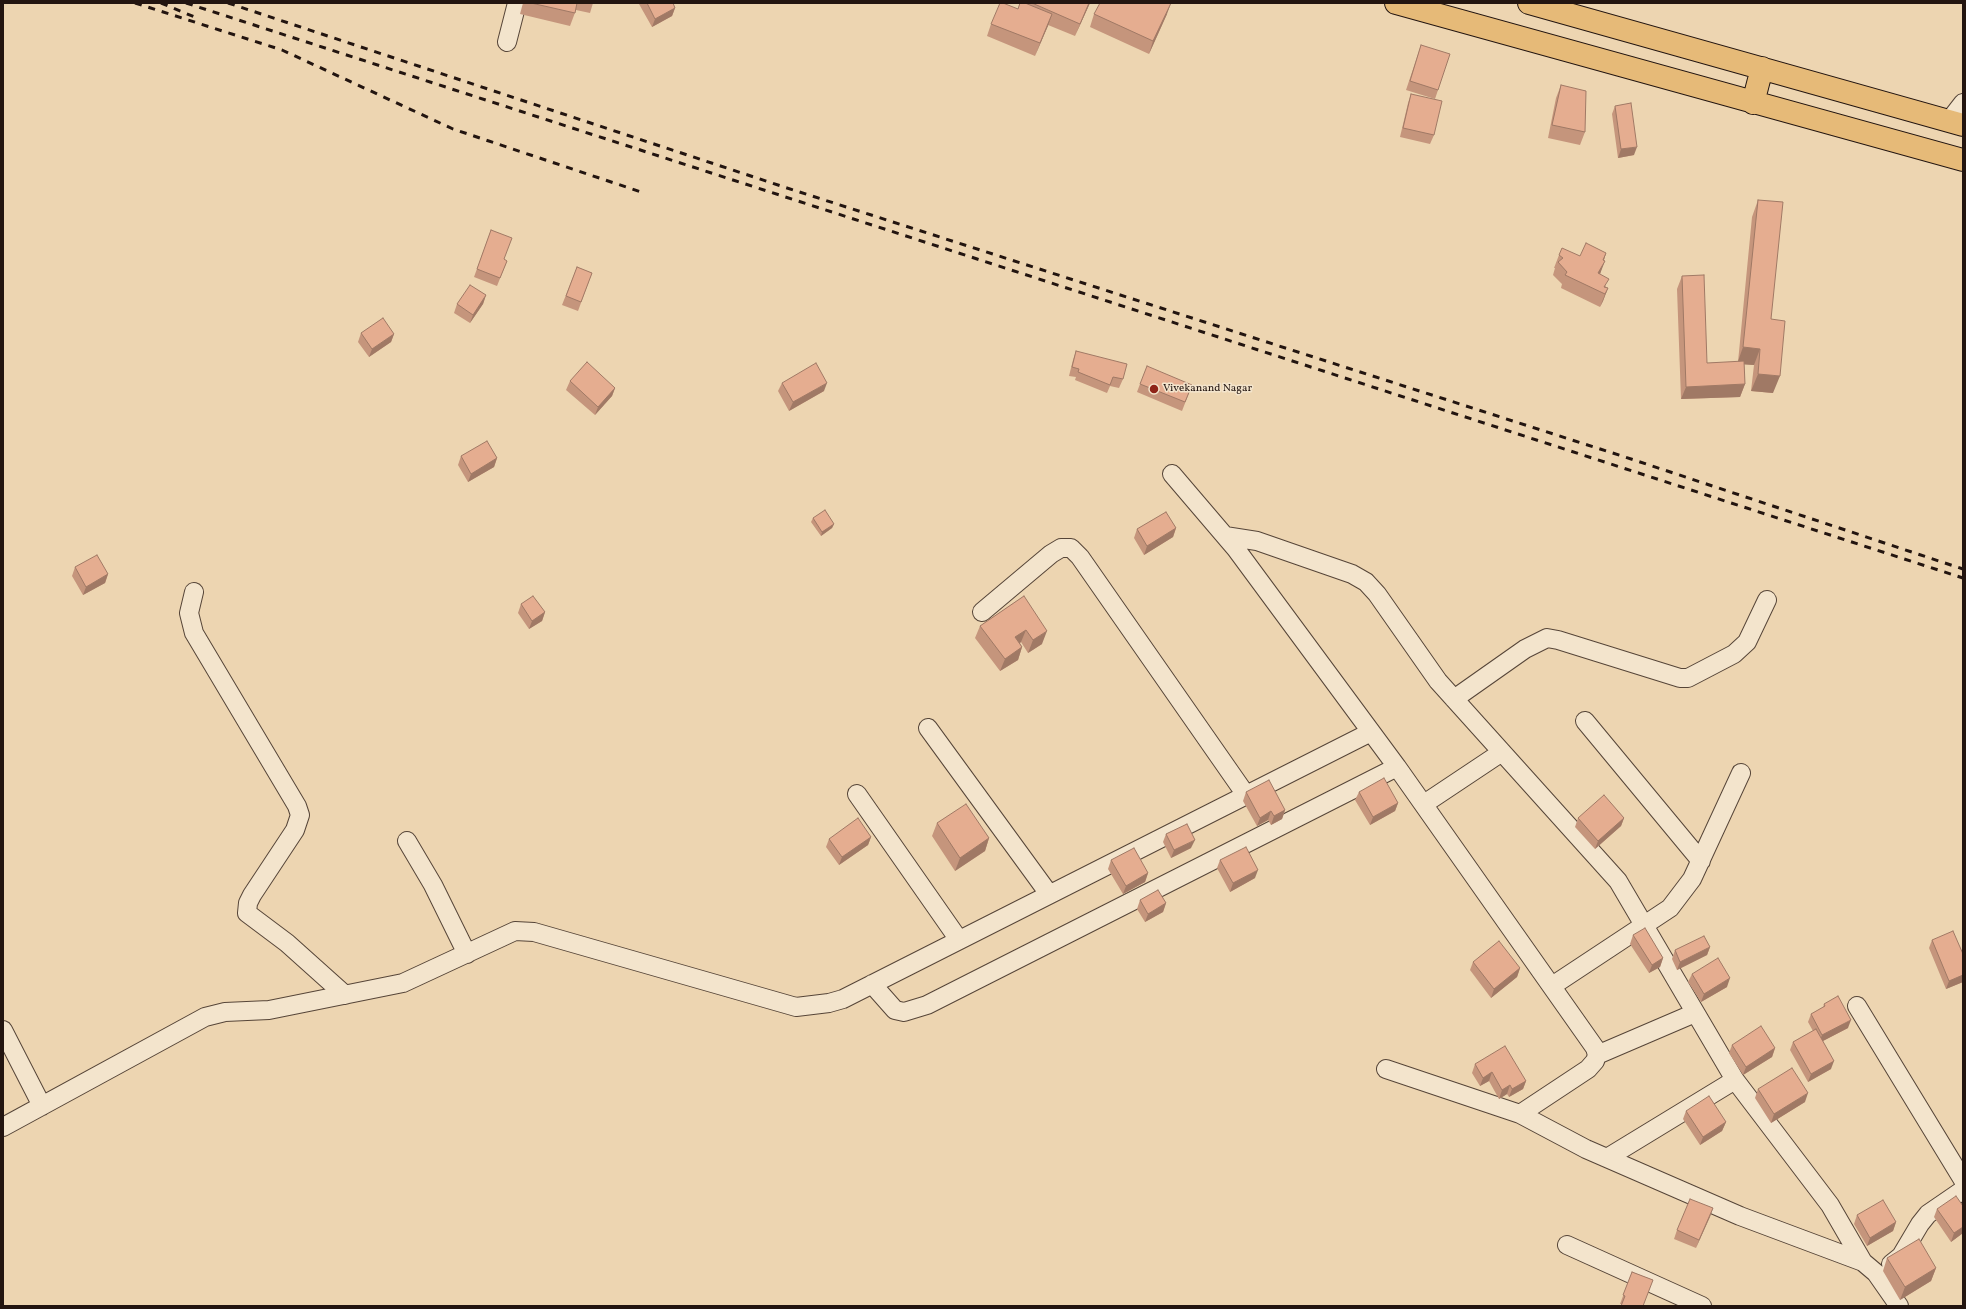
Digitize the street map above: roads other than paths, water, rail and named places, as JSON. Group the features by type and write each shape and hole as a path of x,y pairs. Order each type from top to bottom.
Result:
{"highway":[{"path":"1396,3 1963,160"},
{"path":"1529,3 1956,123"},
{"path":"1753,103 1762,68"}],"street":[{"path":"507,42 517,3"},
{"path":"1956,123 1963,103"},
{"path":"1172,474 1225,536 1397,767 1588,1036 1597,1055 1595,1061 1588,1069 1520,1114"},
{"path":"1225,536 1257,541 1352,574 1366,582 1377,594 1438,681 1618,881 1735,1080 1830,1205 1869,1267 1899,1306"},
{"path":"982,612 1051,554 1061,548 1070,548 1080,557 1246,795"},
{"path":"194,592 189,613 194,633 298,806 300,815 295,830 252,895 248,903 248,913 287,943 345,995"},
{"path":"1454,699 1525,649 1547,638 1558,640 1680,678 1688,678 1734,654 1747,642 1767,600"},
{"path":"1585,721 1701,861"},
{"path":"928,728 1049,894"},
{"path":"3,1127 205,1017 225,1012 269,1010 403,983 514,932 534,932 796,1007 819,1005 836,1001 960,940 1371,732"},
{"path":"1424,804 1502,752"},
{"path":"872,984 895,1010 904,1012 927,1004 1397,767"},
{"path":"1552,986 1645,927 1670,908 1692,879 1740,773"},
{"path":"857,794 960,940"},
{"path":"407,841 433,885 467,954"},
{"path":"1857,1006 1963,1180"},
{"path":"1597,1055 1695,1013"},
{"path":"3,1030 42,1106"},
{"path":"1386,1069 1520,1114 1607,1158 1740,1216 1869,1267 1901,1256 1920,1224 1928,1214 1963,1190"},
{"path":"1607,1158 1735,1080"},
{"path":"1567,1245 1702,1306"}],"railway":[{"path":"135,3 282,50 453,129 641,192"},
{"path":"161,3 197,18"},
{"path":"186,3 1963,578"},
{"path":"228,3 784,187 1625,457 1963,569"}],"place":[{"name":"Vivekanand Nagar","path":"1154,389"}]}
